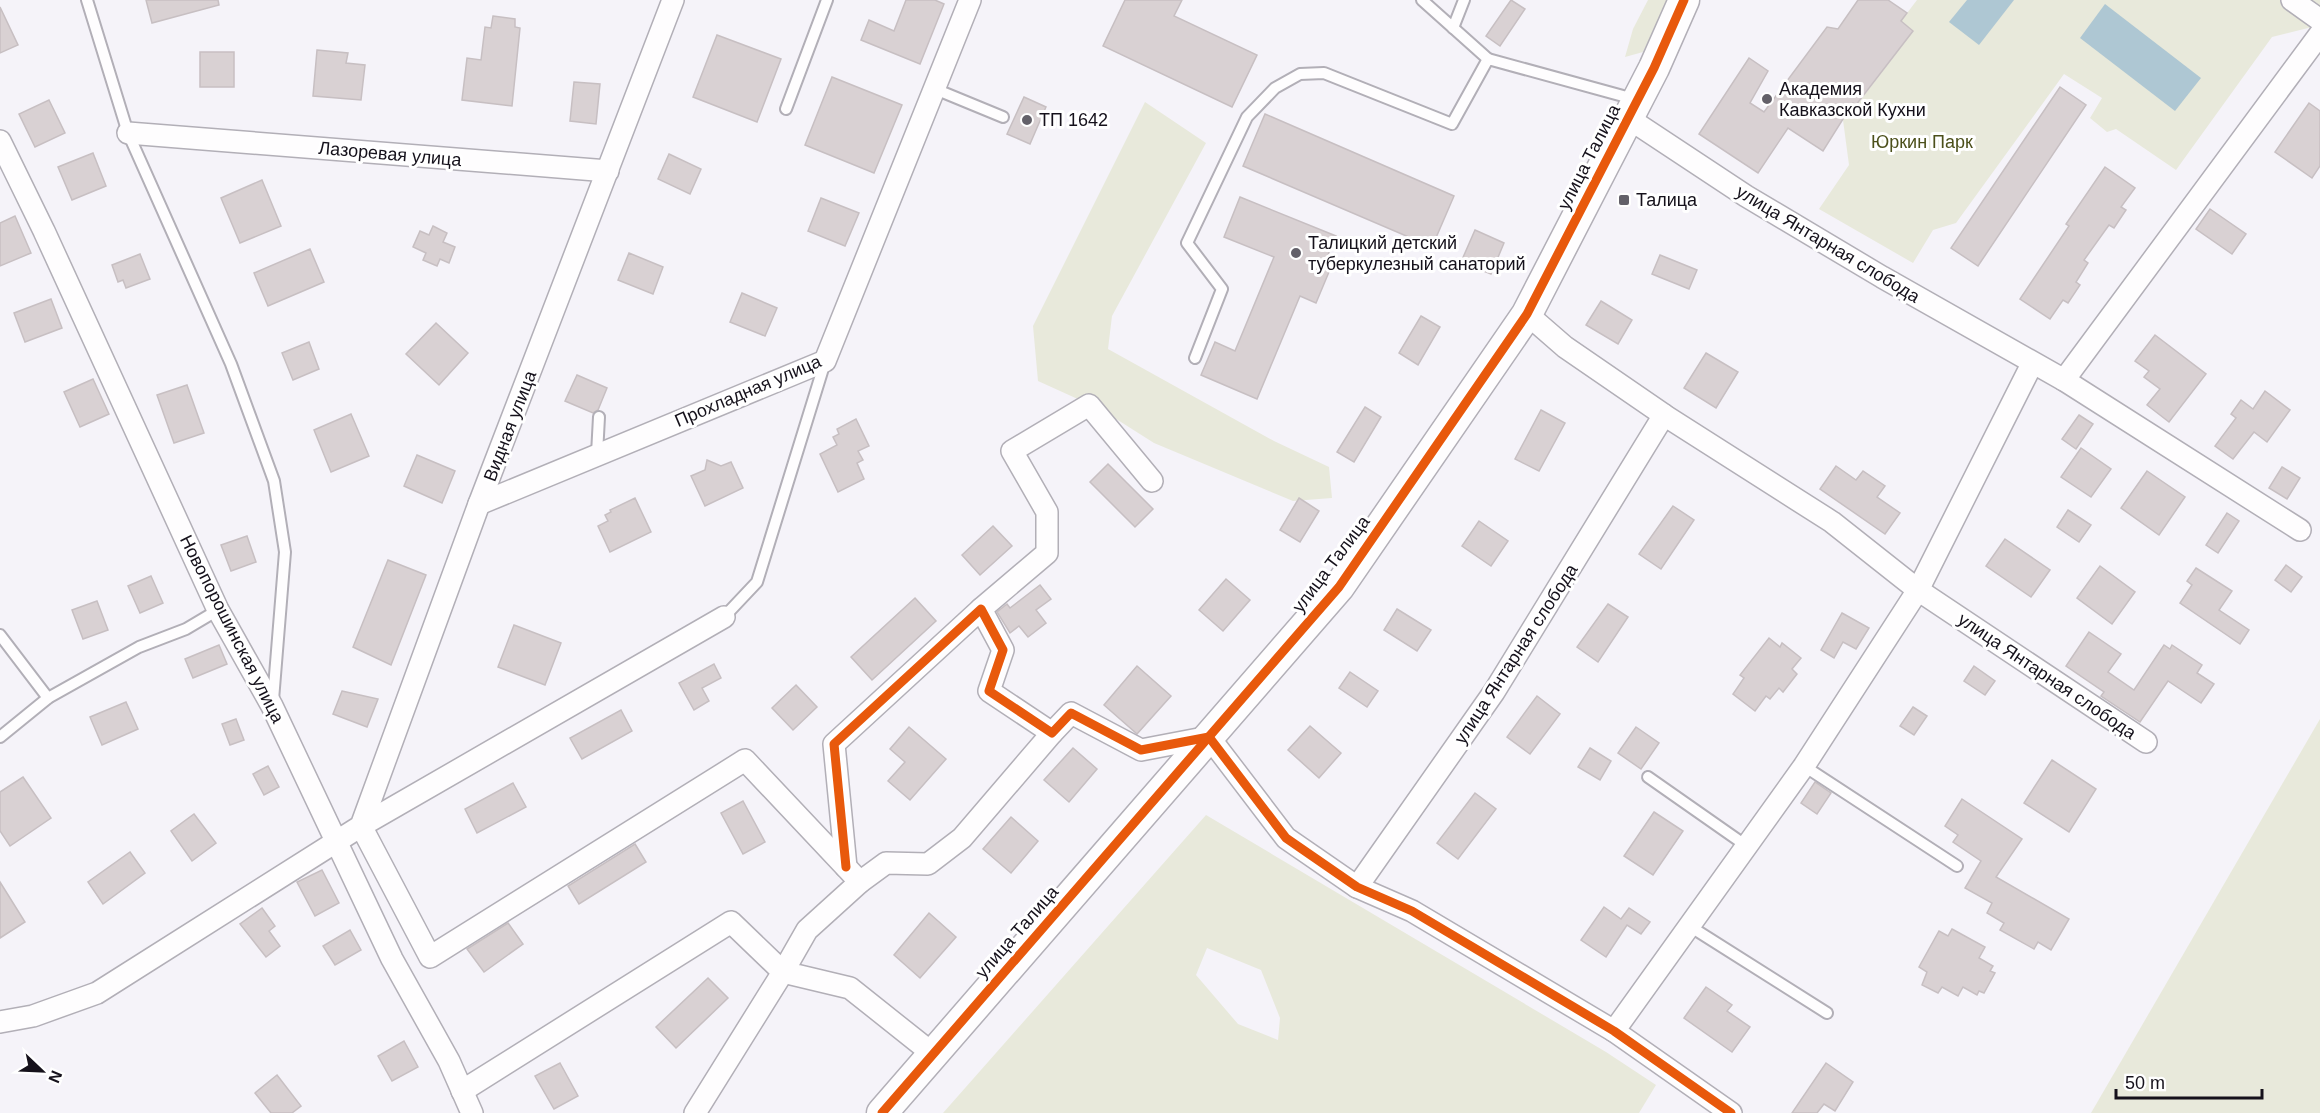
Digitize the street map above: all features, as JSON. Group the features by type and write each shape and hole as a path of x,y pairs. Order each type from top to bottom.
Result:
{"street":[{"name":"Видная улица","path":"361,826 479,504 673,0"},
{"name":"Прохладная улица","path":"479,504 825,361 970,0"},
{"name":"улица Талица","path":"882,1113 1339,587 1527,314 1632,109 1684,0"},
{"path":"2292,0 2320,20"},
{"path":"2064,380 2320,34"},
{"name":"улица Янтарная слобода","path":"1632,109 1746,196 2032,364 2064,380 2300,530"},
{"name":"Лазоревая улица","path":"128,133 608,171"},
{"name":"Новопорошинская улица","path":"0,141 44,231 218,610 272,706 392,959 449,1061 472,1113"},
{"name":"улица Янтарная слобода","path":"1527,314 1565,347 1664,415 1832,522 1918,590 2146,742"},
{"path":"1614,1031 1691,927 1804,766 1918,590 2032,364"},
{"path":"853,875 834,744 981,609 1047,553 1047,512 1012,451 1089,405 1152,481"},
{"name":"улица Янтарная слобода","path":"1357,887 1494,692 1664,415"},
{"path":"981,609 1003,650 989,692 1052,733"},
{"path":"0,1022 33,1016 97,993 361,826 724,616"},
{"path":"695,1113 807,930 853,875 886,863 928,864 954,844 1071,713 1141,750 1209,737 1286,838 1357,887 1422,917 1614,1031 1731,1113"},
{"path":"361,826 430,957 745,760 853,875"},
{"path":"462,1091 731,922 783,972 850,988 933,1054"}],"lane":[{"path":"87,0 128,133 231,364 274,481 285,552 272,706"},
{"path":"786,110 826,0"},
{"path":"1422,0 1488,59 1632,109"},
{"path":"1453,28 1464,0"},
{"path":"1195,358 1222,289 1187,243 1247,117 1275,88 1300,74 1324,73 1452,124 1488,59"},
{"path":"935,89 1003,117"},
{"path":"724,616 757,582 825,361"},
{"path":"597,454 599,417"},
{"path":"0,737 48,698 140,647 186,629 218,610"},
{"path":"0,635 48,698"},
{"path":"1804,766 1957,866"},
{"path":"1648,777 1748,847"},
{"path":"1691,927 1827,1013"}],"green space":[{"path":"1648,0 1669,0 1643,52 1625,57 1633,29"},
{"name":"Юркин Парк","path":"1917,0 2320,0 2320,25 2272,37 2176,170 2116,129 2107,132 2090,118 2102,98 2064,74 1956,223 1933,230 1913,263 1819,209 1849,165 1843,120 1837,116 1848,99 1857,105 1913,31 1901,21"},
{"path":"1145,102 1206,143 1112,316 1108,349 1274,441 1329,467 1332,498 1293,501 1154,443 1102,410 1038,381 1033,326"},
{"path":"2320,719 2320,1113 2091,1113"},
{"path":"1206,815 1606,1052 1656,1085 1639,1113 943,1113","holes":["1207,948 1261,970 1280,1018 1278,1040 1238,1024 1196,975"]}],"water":[{"path":"1967,0 2014,0 1979,45 1949,22"},
{"path":"2105,4 2201,78 2175,111 2080,38"}],"building":[{"path":"146,0 218,0 219,5 152,23"},
{"path":"906,0 935,0 944,4 920,64 861,40 869,20 894,31"},
{"path":"1125,0 1182,0 1174,16 1257,55 1232,107 1103,46"},
{"path":"1511,0 1525,9 1500,46 1486,36"},
{"path":"1858,0 1888,0 1907,13 1901,21 1913,31 1856,105 1853,103 1823,151 1788,128 1758,173 1699,134 1749,58 1768,71 1750,103 1764,112 1827,27 1838,29"},
{"path":"0,7 18,45 0,53"},
{"path":"493,16 515,19 515,27 520,28 512,106 462,100 467,58 481,60 485,27 491,28"},
{"path":"717,35 781,59 757,122 693,97"},
{"path":"317,50 348,53 346,63 365,65 361,100 313,96"},
{"path":"200,52 234,52 234,87 200,87"},
{"path":"832,77 902,105 874,173 805,145"},
{"path":"574,82 600,84 596,124 570,121"},
{"path":"2060,87 2086,105 1978,266 1951,248"},
{"name":"ТП 1642","path":"1024,97 1046,107 1030,144 1007,134"},
{"path":"49,100 65,133 35,147 19,114"},
{"path":"2309,103 2320,111 2320,166 2312,178 2275,152"},
{"path":"1265,114 1454,196 1432,247 1243,166"},
{"path":"93,153 106,186 72,200 58,167"},
{"path":"669,154 701,169 690,194 658,179"},
{"path":"2105,167 2135,188 2121,207 2126,210 2114,228 2109,225 2084,260 2088,263 2076,282 2080,285 2068,303 2063,300 2050,319 2020,299 2069,226 2066,224"},
{"path":"262,180 281,226 240,243 221,198"},
{"path":"1240,197 1336,236 1327,257 1334,260 1316,303 1300,296 1257,399 1201,375 1215,342 1235,351 1274,257 1224,237"},
{"path":"821,198 859,213 845,246 808,231"},
{"path":"2210,209 2246,234 2232,254 2196,229"},
{"path":"15,216 31,253 0,266 0,223"},
{"path":"433,226 447,233 443,242 455,247 449,263 440,259 437,266 423,260 426,253 413,247 420,231 429,235"},
{"path":"1475,230 1504,243 1491,274 1461,262"},
{"path":"310,249 324,282 268,306 254,273"},
{"path":"629,253 663,267 653,294 618,280"},
{"path":"140,254 150,279 126,288 123,280 118,282 112,265"},
{"path":"1660,255 1697,270 1689,289 1652,274"},
{"path":"742,293 777,308 765,336 730,322"},
{"path":"51,299 62,328 25,342 14,313"},
{"path":"1601,301 1632,320 1618,344 1586,325"},
{"path":"1421,316 1440,327 1418,365 1399,353"},
{"path":"436,323 468,353 439,385 406,354"},
{"path":"2155,335 2206,374 2169,422 2147,405 2160,389 2144,377 2149,371 2135,361"},
{"path":"309,342 319,369 293,380 282,353"},
{"path":"1706,353 1738,372 1716,408 1684,388"},
{"path":"577,375 607,388 598,410 593,413 565,401"},
{"path":"93,379 109,414 80,427 64,392"},
{"path":"187,385 204,433 174,443 157,395"},
{"path":"2265,391 2290,410 2267,442 2254,432 2233,459 2215,446 2236,418 2231,414 2241,400 2253,409"},
{"path":"1365,407 1381,417 1354,462 1337,452"},
{"path":"1541,410 1565,423 1539,471 1515,459"},
{"path":"351,414 369,456 331,472 314,430"},
{"path":"2079,415 2093,424 2076,449 2062,439"},
{"path":"856,419 869,446 858,451 863,460 857,463 864,479 838,492 820,454 837,445 833,437 839,434 837,429"},
{"path":"2081,448 2111,469 2091,497 2061,477"},
{"path":"417,455 455,471 442,503 404,486"},
{"path":"707,460 721,466 731,462 743,488 705,506 691,476 705,470"},
{"path":"1108,464 1153,509 1135,527 1090,482"},
{"path":"1836,466 1856,480 1863,471 1885,486 1877,497 1900,513 1885,534 1820,489"},
{"path":"2282,467 2300,478 2287,499 2269,488"},
{"path":"2147,471 2185,497 2159,535 2121,508"},
{"path":"635,498 651,532 610,552 598,526 608,521 605,515 611,512 610,510"},
{"path":"1299,498 1319,511 1300,542 1280,530"},
{"path":"1673,506 1694,520 1661,569 1639,554"},
{"path":"2068,510 2091,525 2079,542 2057,527"},
{"path":"2227,513 2239,521 2218,553 2206,545"},
{"path":"1479,521 1508,541 1491,566 1462,546"},
{"path":"993,526 1012,546 980,575 962,555"},
{"path":"247,536 256,562 231,571 221,545"},
{"path":"2005,539 2050,570 2031,597 1986,566"},
{"path":"388,560 426,575 391,665 353,647"},
{"path":"2286,565 2302,577 2291,592 2275,580"},
{"path":"2100,566 2135,592 2112,624 2077,598"},
{"path":"2196,568 2232,591 2219,610 2249,630 2240,644 2180,603 2192,585 2187,581"},
{"path":"151,576 163,603 140,613 128,586"},
{"path":"1226,579 1250,600 1223,631 1199,610"},
{"path":"1040,585 1051,599 1036,610 1046,623 1028,637 1019,626 1010,633 997,612 1007,604 1010,608"},
{"path":"915,598 936,621 872,680 851,657"},
{"path":"97,601 108,630 83,639 72,610"},
{"path":"1608,604 1628,617 1598,662 1577,647"},
{"path":"1397,609 1431,630 1417,651 1384,630"},
{"path":"1842,613 1869,628 1856,649 1843,642 1834,658 1821,650"},
{"path":"514,625 561,643 545,685 498,667"},
{"path":"2089,632 2121,654 2108,672 2134,690 2164,645 2170,649 2172,645 2202,665 2197,673 2214,684 2201,703 2168,681 2140,722 2101,696 2104,692 2066,666"},
{"path":"1769,638 1780,647 1782,643 1801,658 1792,669 1797,674 1783,692 1779,688 1770,699 1766,696 1755,711 1733,694 1744,678 1740,675"},
{"path":"219,645 227,664 193,678 185,659"},
{"path":"714,664 721,678 702,688 709,701 694,710 679,683"},
{"path":"1137,666 1171,696 1137,734 1104,705"},
{"path":"1974,666 1995,681 1985,695 1964,681"},
{"path":"1350,672 1378,691 1367,707 1339,688"},
{"path":"796,685 817,707 793,730 772,708"},
{"path":"342,691 378,699 367,727 333,714"},
{"path":"1537,696 1560,714 1530,754 1507,737"},
{"path":"126,702 138,729 102,745 90,717"},
{"path":"1913,707 1927,716 1914,735 1900,726"},
{"path":"621,710 632,731 582,759 570,738"},
{"path":"236,719 244,740 230,745 222,724"},
{"path":"1310,726 1341,753 1319,778 1288,750"},
{"path":"909,727 946,759 910,800 888,781 905,762 890,749"},
{"path":"1636,727 1659,743 1641,769 1618,753"},
{"path":"1073,748 1097,769 1069,802 1044,780"},
{"path":"1590,748 1611,761 1600,780 1578,767"},
{"path":"2052,760 2096,789 2069,832 2024,803"},
{"path":"268,766 279,787 264,795 253,774"},
{"path":"23,777 51,818 10,846 0,831 0,792"},
{"path":"1815,782 1831,793 1817,814 1801,803"},
{"path":"513,783 526,807 477,833 465,809"},
{"path":"1475,793 1496,809 1458,859 1437,843"},
{"path":"1962,799 2022,839 1996,877 2069,919 2051,950 2038,942 2034,949 2000,930 2004,923 1987,913 1992,903 1965,888 1981,861 1953,842 1958,835 1945,826"},
{"path":"743,801 765,842 743,854 721,813"},
{"path":"1654,812 1683,831 1653,875 1624,856"},
{"path":"194,814 216,843 192,861 171,831"},
{"path":"1011,817 1038,841 1011,873 983,849"},
{"path":"635,844 646,862 579,904 568,886"},
{"path":"130,852 145,873 103,904 88,882"},
{"path":"322,870 339,903 315,916 297,882"},
{"path":"0,882 25,922 0,938"},
{"path":"1604,907 1621,919 1629,908 1650,922 1641,934 1627,925 1606,957 1581,940"},
{"path":"262,908 275,926 269,931 280,946 266,957 240,924"},
{"path":"929,913 956,937 920,978 894,955"},
{"path":"508,923 523,944 484,972 467,949"},
{"path":"1952,929 1985,947 1979,958 1993,966 1990,971 1995,973 1984,993 1979,991 1977,995 1963,987 1958,996 1942,987 1938,993 1922,985 1927,972 1919,967 1939,931 1948,936"},
{"path":"350,930 361,950 335,965 323,946"},
{"path":"708,978 728,998 676,1048 656,1027"},
{"path":"1706,987 1732,1005 1727,1011 1750,1027 1732,1052 1684,1018"},
{"path":"404,1041 418,1067 392,1081 378,1056"},
{"path":"560,1063 578,1096 554,1109 535,1076"},
{"path":"1826,1063 1853,1082 1835,1111 1824,1104 1817,1113 1792,1113"},
{"path":"277,1075 301,1106 292,1113 271,1113 255,1093"}],"cycle path":[{"path":"882,1113 1339,587 1527,314 1654,68 1684,0"},
{"path":"846,867 834,744 981,609 1003,650 989,691 1052,733 1071,713 1141,750 1209,737 1286,838 1357,887 1412,911 1614,1031 1731,1113"}],"place":[{"name":"Академия Кавказской Кухни","path":"1767,99"},
{"name":"ТП 1642","path":"1027,120"},
{"name":"Талица","path":"1624,200"},
{"name":"Талицкий детский туберкулезный санаторий","path":"1296,253"}]}
